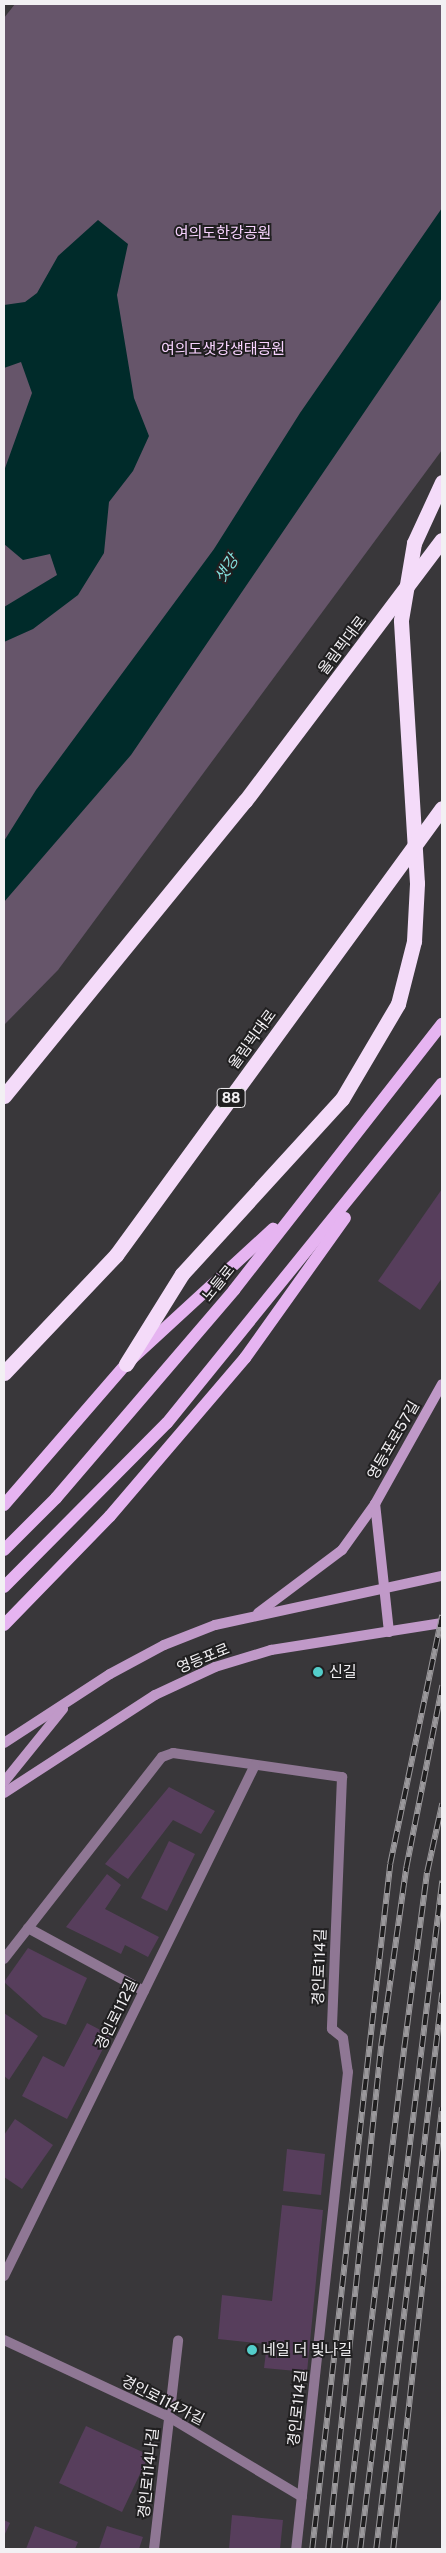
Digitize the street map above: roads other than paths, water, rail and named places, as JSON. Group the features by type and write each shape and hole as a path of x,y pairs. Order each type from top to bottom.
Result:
{"highway":[{"path":"126,1364 182,1274 342,1099 398,1004 414,941 417,883 402,620 414,543 442,482"},
{"name":"올림픽대로","path":"4,1096 246,802 442,540"},
{"name":"올림픽대로","path":"4,1373 116,1255 442,808"}],"main road":[{"name":"노들로","path":"4,1550 152,1387 442,1024"},
{"path":"4,1625 110,1516 244,1358 442,1084"},
{"path":"4,1587 166,1423 411,1125"},
{"path":"4,1505 126,1364 296,1209"},
{"name":"영등포로57길","path":"389,1632 388,1590 375,1504 442,1384"},
{"path":"258,1614 342,1550 375,1504"},
{"name":"영등포로","path":"4,1742 164,1644 258,1614 388,1590 442,1576"},
{"name":"영등포로","path":"4,1793 155,1695 215,1667 271,1650 442,1623"},
{"path":"4,1782 68,1702"}],"street":[{"name":"경인로114길","path":"4,1960 162,1757 173,1753 342,1777 332,2029 343,2038 348,2072 296,2549"},
{"name":"경인로112길","path":"4,2276 255,1765"},
{"path":"28,1928 144,1990"},
{"name":"경인로114가길","path":"4,2340 169,2417 302,2497"},
{"name":"경인로114나길","path":"154,2549 178,2340"}],"water":[{"name":"샛강","path":"442,208 442,298 131,755 4,902 4,841 36,790 214,549 300,413"},
{"path":"98,220 128,244 117,295 134,398 149,436 133,471 109,502 104,553 78,595 33,629 4,642 4,607 57,575 50,554 23,560 4,544 4,471 32,393 21,362 4,368 4,305 25,302 37,293 58,256"}],"railway":[{"path":"312,2549 390,1864 442,1615"},
{"path":"328,2549 381,2046 406,1868 442,1686"},
{"path":"344,2549 427,1872 442,1804"},
{"path":"360,2549 442,1881"},
{"path":"376,2549 442,1993"},
{"path":"393,2549 442,2108"}],"place":[{"name":"신길","path":"318,1672"},
{"name":"네일 더 빛나길","path":"252,2350"}],"park label":[{"name":"여의도한강공원","path":"223,233"},
{"name":"여의도샛강생태공원","path":"223,349"}]}
